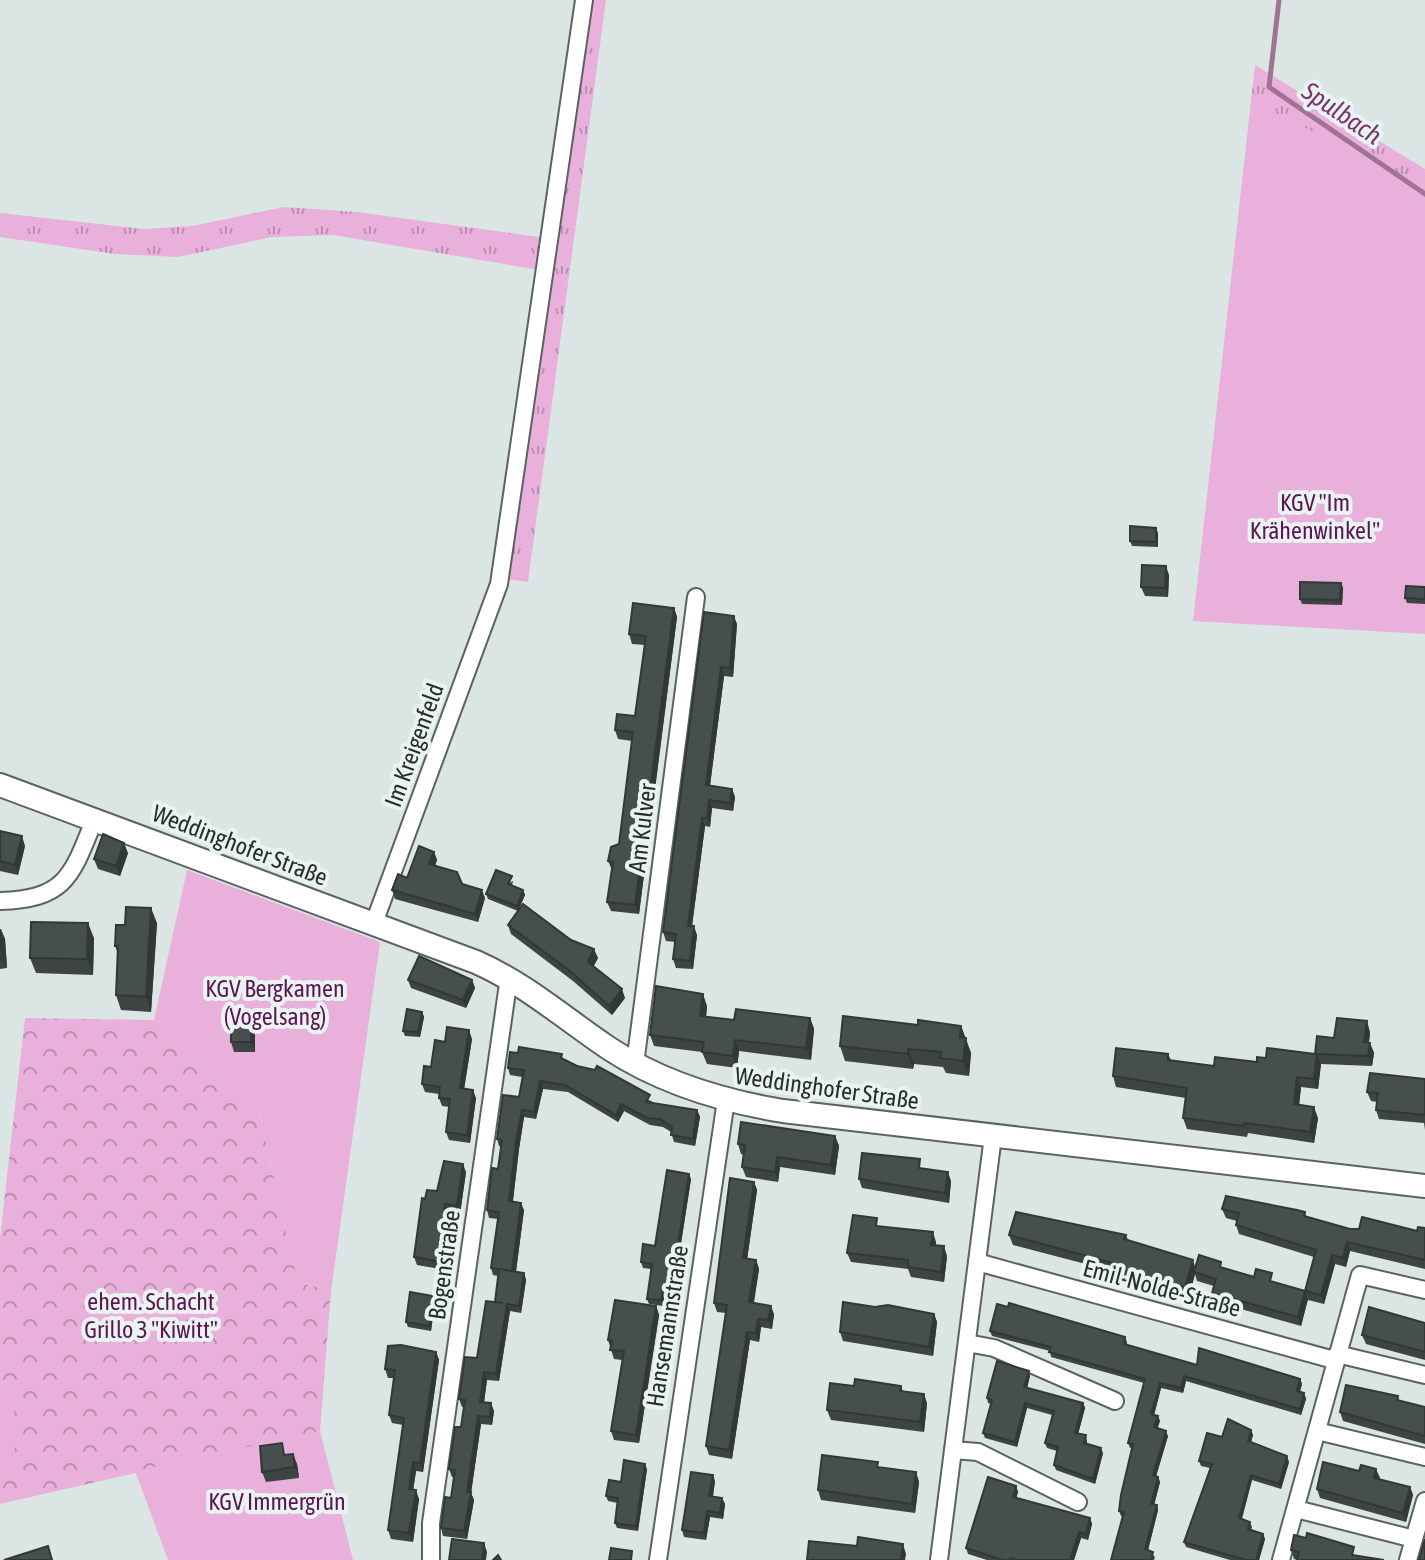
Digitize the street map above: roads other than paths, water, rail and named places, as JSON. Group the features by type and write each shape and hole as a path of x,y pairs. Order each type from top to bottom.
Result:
{"street":[{"name":"Im Kreigenfeld","path":"374,923 499,584 584,0"},
{"name":"Am Kulver","path":"635,1064 696,597"},
{"name":"Weddinghofer Straße","path":"0,785 374,923 509,977 635,1064 726,1100 783,1111 1425,1186"},
{"path":"0,901 40,898 63,884 78,863 95,818"},
{"name":"Bogenstraße","path":"431,1560 431,1523 509,977"},
{"name":"Hansemannstraße","path":"658,1560 726,1100"},
{"path":"939,1560 993,1136"},
{"name":"Emil-Nolde-Straße","path":"977,1262 1336,1357 1425,1375"},
{"path":"1281,1560 1360,1275 1425,1290"},
{"path":"967,1343 994,1348 1115,1401"},
{"path":"1317,1431 1425,1457"},
{"path":"953,1450 978,1452 1078,1502"},
{"path":"1408,1560 1425,1501"},
{"path":"1296,1509 1414,1539"}],"waterway":[{"name":"Spulbach","path":"1279,0 1269,87 1425,194"}],"park label":[{"name":"KGV \"Im Krähenwinkel\"","path":"1315,516"},
{"name":"KGV Bergkamen (Vogelsang)","path":"275,1002"},
{"name":"ehem. Schacht Grillo 3 \"Kiwitt\"","path":"151,1315"},
{"name":"KGV Immergrün","path":"277,1501"}]}
